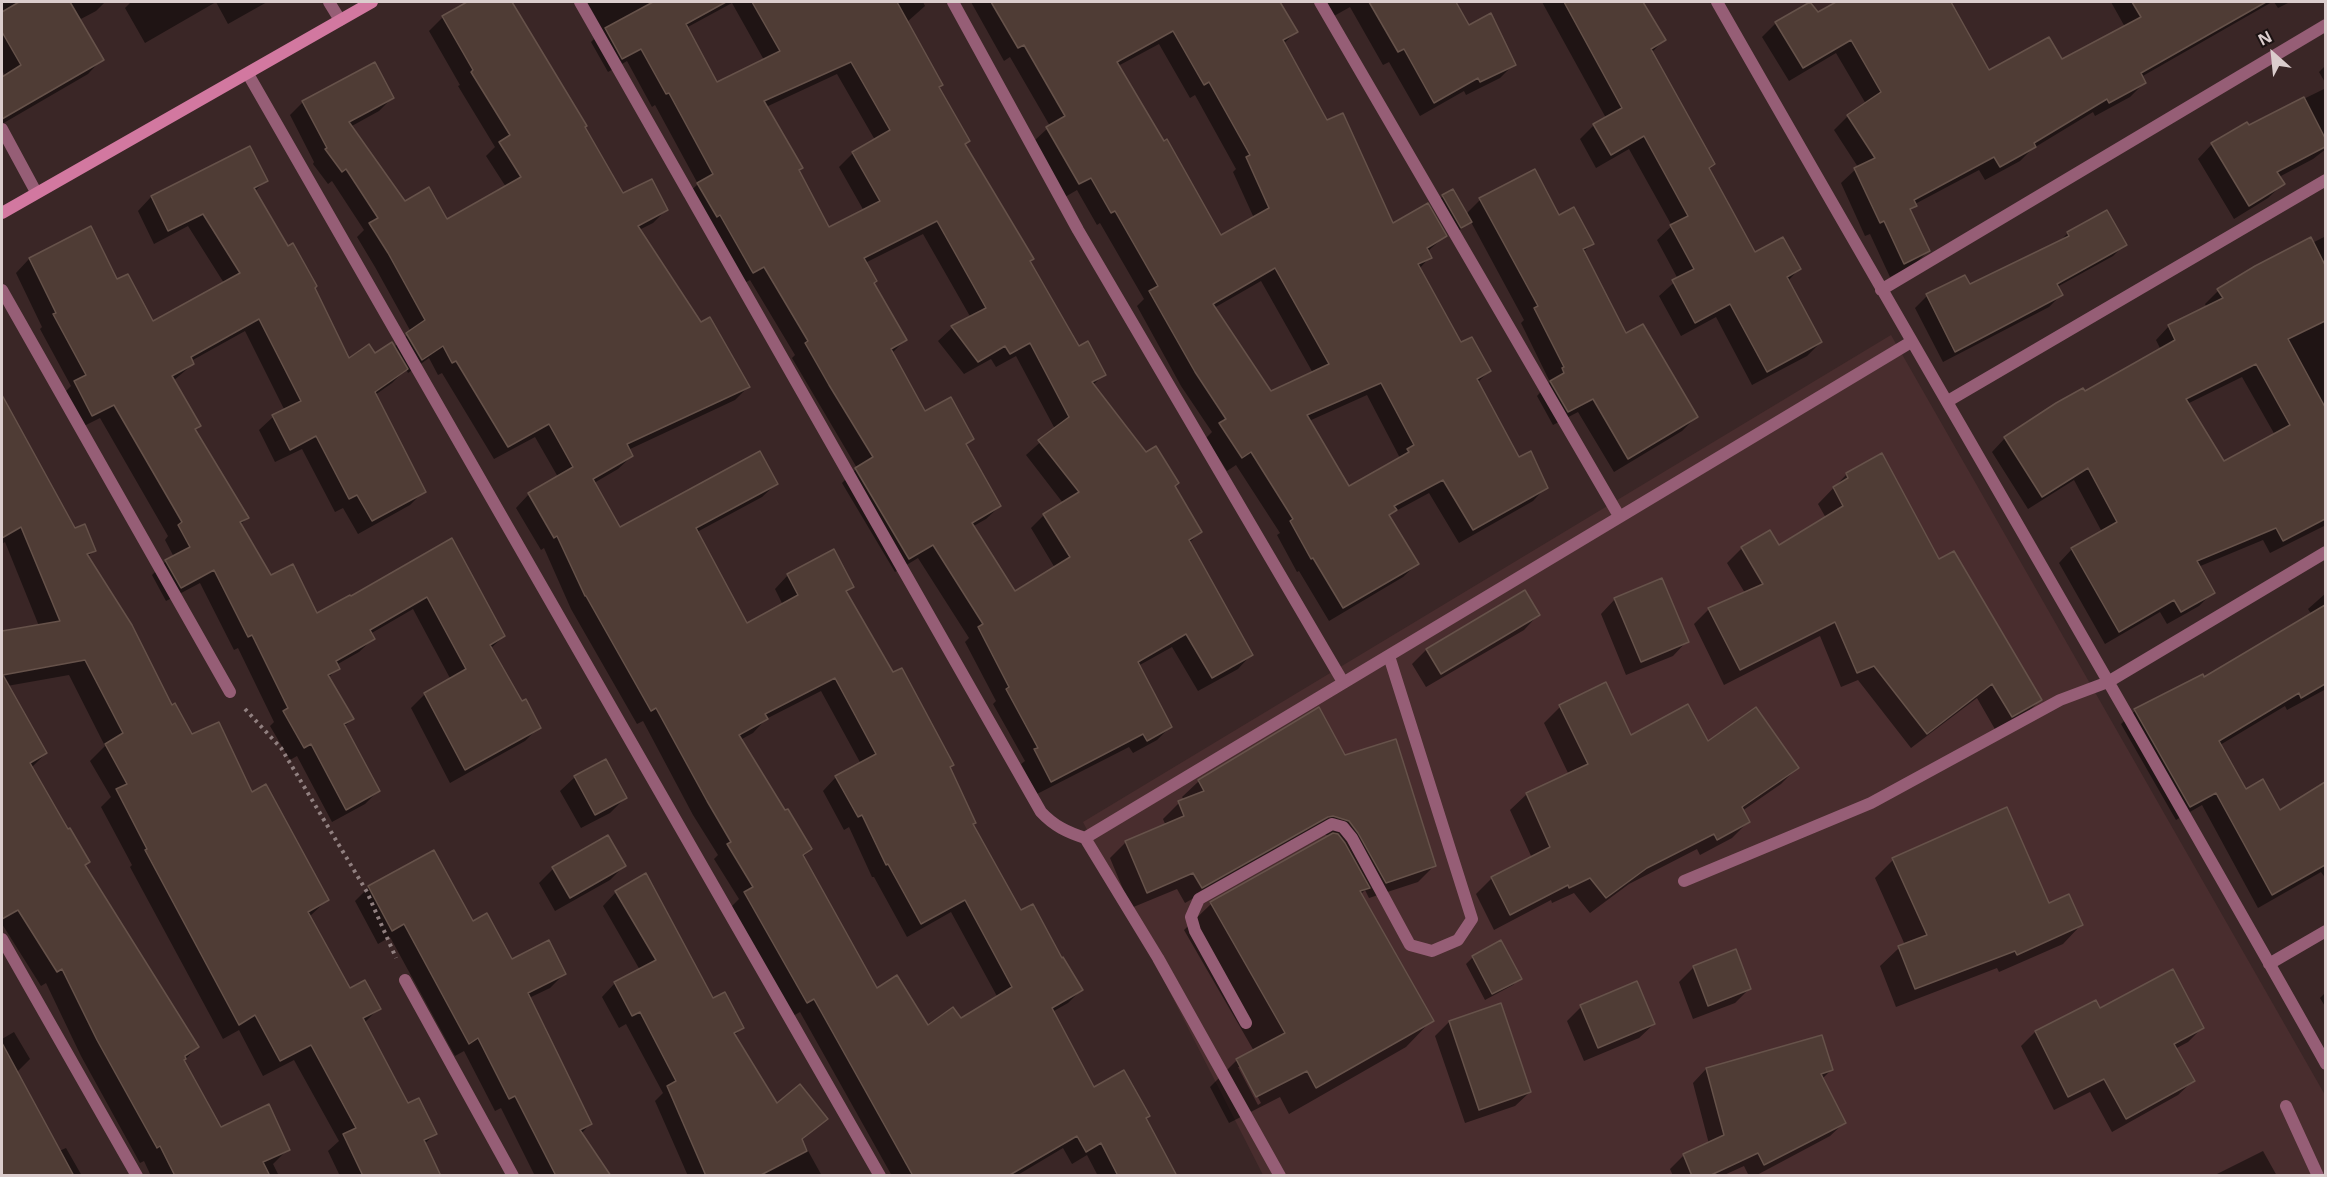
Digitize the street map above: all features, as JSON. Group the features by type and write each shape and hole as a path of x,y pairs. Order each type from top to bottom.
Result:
{"main road":[{"path":"2,213 372,2"}],"street":[{"path":"329,2 340,20"},
{"path":"580,2 1041,812 1062,830 1085,838 1158,958 1280,1176"},
{"path":"953,2 1078,230 1343,682"},
{"path":"1320,2 1619,516"},
{"path":"1717,2 1911,342 1948,401 2325,1064"},
{"path":"1881,290 2325,25"},
{"path":"248,74 880,1176"},
{"path":"2,129 36,192"},
{"path":"1948,401 2325,180"},
{"path":"2,290 230,692"},
{"path":"1085,838 1911,342"},
{"path":"1684,881 1871,803 2060,700 2108,682 2325,552"},
{"path":"1246,1023 1195,931 1191,917 1199,899 1332,824 1344,827 1352,838 1410,945 1432,951 1458,940 1472,919 1389,656"},
{"path":"2269,964 2325,931"},
{"path":"2,939 137,1176"},
{"path":"405,980 513,1176"},
{"path":"2286,1106 2318,1176"}],"path":[{"path":"230,692 281,748 367,892 405,980"}],"shaded area":[{"path":"1891,335 2325,1095 2325,1175 1263,1175 1083,822"}],"building":[{"path":"19,2 70,2 104,60 2,119 2,77 21,65 2,32 2,12"},
{"path":"467,2 512,2 587,126 585,127 623,193 652,179 668,210 638,226 701,322 710,317 750,387 627,444 633,456 593,479 620,527 760,451 778,484 696,528 747,623 798,595 787,574 834,549 854,587 846,591 893,672 902,668 954,765 950,767 976,823 973,824 1021,910 1033,904 1062,958 1083,990 1052,1008 1094,1087 1124,1070 1150,1116 1146,1118 1177,1176 1118,1176 1101,1143 1086,1152 1077,1136 1008,1176 913,1176 814,999 807,1003 744,892 753,887 727,844 731,842 656,708 651,711 585,596 557,536 554,538 528,493 573,467 549,424 508,447 456,361 452,363 443,346 422,360 406,333 425,320 369,223 378,218 346,169 342,172 325,149 327,148 302,101 375,62 394,98 349,122 405,201 429,187 447,219 521,177 499,142 510,135 471,72 473,70 442,16","holes":["835,678 876,754 835,776 858,817 862,815 886,865 888,864 921,924 965,900 1012,987 961,1018 953,1007 928,1025 897,975 877,988 803,855 812,849 739,735 768,719 765,714"]},
{"path":"653,2 726,2 686,24 717,82 780,51 752,2 897,2 943,85 939,87 970,141 965,144 1034,259 1030,261 1079,346 1088,341 1106,375 1092,382 1146,452 1156,446 1179,483 1175,486 1202,532 1189,540 1253,655 1212,678 1186,634 1138,662 1172,727 1147,741 1143,734 1051,782 1034,749 1038,748 1006,689 1009,687 978,627 983,624 933,545 909,559 855,468 873,457 829,385 805,343 808,341 764,267 753,273 720,215 717,217 697,183 713,174 669,93 666,94 641,49 622,59 605,28","holes":["851,62 890,130 852,152 880,201 829,227 799,170 803,168 764,101","937,221 986,308 951,326 978,362 1005,346 1010,354 1030,343 1069,417 1038,440 1079,492 1043,514 1070,557 1015,591 972,523 1001,506 966,444 974,439 951,397 925,411 891,349 907,340 874,283 877,281 864,258"]},
{"path":"991,2 1280,2 1298,32 1283,40 1327,120 1343,113 1393,223 1428,203 1447,236 1427,248 1432,258 1418,264 1461,342 1472,337 1491,371 1477,379 1519,457 1531,451 1548,488 1473,530 1443,480 1394,506 1397,510 1389,515 1419,564 1343,608 1313,558 1311,559 1290,521 1293,519 1251,452 1242,458 1219,423 1226,419 1195,372 1149,291 1158,286 1115,211 1111,213 1091,178 1079,184 1046,127 1065,116 1024,45 1018,48","holes":["1173,31 1204,85 1209,82 1250,155 1246,157 1269,208 1221,235 1167,139 1164,141 1117,62","1275,268 1329,364 1271,391 1213,304","1381,383 1414,445 1407,449 1409,452 1349,486 1307,415"]},
{"path":"1369,2 1456,2 1469,25 1491,13 1516,65 1480,82 1478,78 1434,103 1404,49 1398,52"},
{"path":"1564,2 1643,2 1666,40 1651,49 1715,164 1709,168 1755,252 1783,237 1801,269 1787,277 1822,342 1767,372 1730,304 1695,323 1672,280 1694,269 1670,225 1688,216 1644,136 1611,155 1593,124 1622,108"},
{"path":"1810,2 1818,12 1836,2 1951,2 1989,70 2049,37 2062,59 2141,17 2132,2 2266,2 2141,73 2146,83 2109,103 2107,99 2034,143 2036,147 2000,167 1994,157 1914,200 1917,206 1910,209 1930,251 1904,264 1884,221 1880,223 1854,168 1875,158 1847,115 1881,92 1851,40 1803,68 1775,22"},
{"path":"2304,97 2325,138 2325,147 2277,172 2285,184 2249,206 2211,143 2247,122 2249,125"},
{"path":"250,146 268,181 254,188 288,246 293,243 317,286 315,288 349,358 369,344 375,353 392,342 408,369 375,392 426,492 372,521 357,495 349,499 316,436 290,450 272,415 301,401 259,319 191,357 194,364 172,376 201,426 195,429 249,518 240,522 271,575 293,564 317,613 452,538 505,636 490,645 522,701 526,699 541,728 465,770 424,693 466,669 427,597 370,630 375,639 336,661 340,669 328,675 354,719 344,724 380,791 346,810 311,744 304,748 283,711 288,708 252,635 248,637 214,570 181,588 165,560 190,547 178,525 182,522 114,405 92,416 74,381 86,375 53,314 56,313 29,258 91,226 117,279 128,274 153,321 240,273 203,214 168,231 151,196"},
{"path":"1535,169 1559,215 1574,207 1594,244 1583,249 1626,333 1643,324 1698,417 1628,459 1593,399 1568,412 1550,381 1564,373 1562,368 1564,367 1534,308 1538,306 1479,198"},
{"path":"1453,189 1472,222 1461,228 1442,195"},
{"path":"2107,210 2127,245 2057,284 2063,295 1955,352 1926,294 1965,275 1970,284 2069,236 2067,232"},
{"path":"2311,237 2325,265 2325,321 2288,339 2325,407 2325,519 2283,541 2276,528 2197,561 2215,593 2181,612 2174,600 2119,632 2071,548 2117,522 2088,468 2042,497 2004,437 2056,403 2083,388 2085,391 2175,340 2168,325 2223,298 2217,289","holes":["2256,364 2290,425 2224,461 2186,399"]},
{"path":"2,395 75,528 85,524 96,551 87,554 132,625 172,705 175,703 192,734 219,722 252,792 266,784 329,900 308,912 350,988 365,980 381,1009 363,1018 408,1103 419,1098 437,1134 424,1140 441,1176 363,1176 343,1134 356,1128 311,1045 280,1061 255,1015 239,1025 145,850 147,849 116,789 127,784 105,744 123,733 85,660 3,675 47,753 30,763 90,862 85,865 199,1047 185,1056 184,1060 221,1127 269,1104 290,1150 263,1162 270,1176 175,1176 160,1146 157,1148 97,1040 62,969 57,972 18,910 2,919 2,631 60,621 21,527 2,538"},
{"path":"1882,453 1939,559 1954,551 2042,700 2012,717 1992,684 1927,734 1874,666 1857,673 1835,622 1740,670 1708,608 1763,584 1741,547 1770,530 1779,545 1843,506 1833,487 1848,478 1846,473"},
{"path":"1662,578 1689,642 1641,662 1614,598"},
{"path":"1525,590 1540,615 1441,674 1426,649"},
{"path":"2325,605 2325,684 2301,698 2299,693 2219,741 2246,789 2263,779 2280,810 2325,782 2325,865 2272,895 2216,793 2190,807 2134,709 2203,674 2204,677"},
{"path":"1606,682 1631,735 1688,704 1708,741 1756,707 1799,768 1742,807 1750,822 1717,840 1714,834 1647,868 1606,898 1590,878 1569,888 1568,885 1510,915 1491,877 1550,847 1526,793 1588,764 1559,705"},
{"path":"1319,707 1345,755 1396,739 1436,866 1386,883 1349,821 1333,816 1202,888 1193,873 1147,893 1125,841 1184,816 1178,801 1204,791 1198,780"},
{"path":"606,759 627,798 595,815 574,776"},
{"path":"2007,807 2049,903 2069,894 2083,925 2017,955 2015,951 1915,989 1898,946 1927,935 1892,858"},
{"path":"1333,833 1338,834 1345,843 1370,888 1360,891 1434,1021 1316,1088 1307,1071 1256,1097 1236,1059 1285,1033 1210,902"},
{"path":"608,835 626,866 570,898 552,867"},
{"path":"434,850 473,921 487,913 512,959 549,940 566,974 528,993 592,1124 580,1130 611,1176 556,1176 515,1096 509,1099 478,1038 469,1044 404,924 392,931 368,886"},
{"path":"646,873 713,998 725,992 744,1028 734,1033 777,1103 800,1084 828,1119 802,1139 807,1151 759,1176 706,1176 667,1086 676,1081 640,1012 632,1016 614,982 656,960 615,891"},
{"path":"1501,940 1522,979 1492,994 1472,956"},
{"path":"1736,949 1751,989 1708,1006 1693,966"},
{"path":"2173,969 2204,1028 2174,1044 2195,1081 2126,1119 2104,1079 2068,1097 2035,1031 2096,1000 2100,1008"},
{"path":"1637,981 1655,1024 1598,1048 1580,1005"},
{"path":"1501,1003 1531,1092 1479,1110 1449,1021"},
{"path":"1822,1035 1833,1070 1821,1074 1846,1123 1764,1165 1758,1153 1709,1176 1692,1176 1683,1154 1724,1135 1706,1068"},
{"path":"2,1043 74,1176 2,1176"}]}
